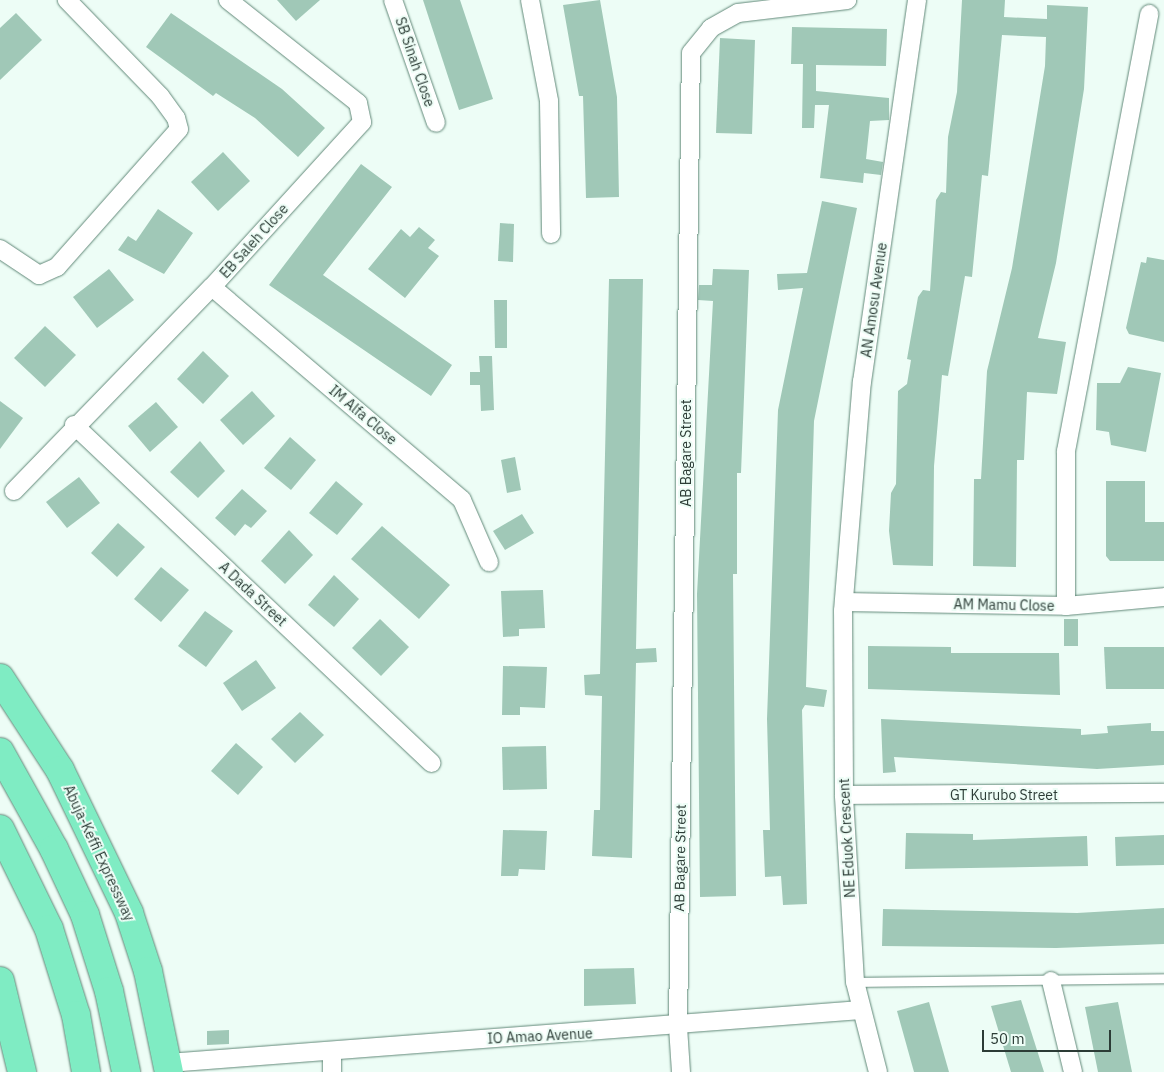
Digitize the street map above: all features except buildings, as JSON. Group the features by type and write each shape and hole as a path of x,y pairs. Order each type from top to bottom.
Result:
{"highway":[{"name":"Abuja-Keffi Expressway","path":"0,678 60,770 129,913 148,971 168,1067"},
{"path":"0,752 54,849 85,916 109,991 126,1072"},
{"path":"0,829 48,928 76,1015 86,1072"},
{"path":"0,982 22,1072"}],"street":[{"path":"0,249 39,275 57,267 179,129 176,118 160,96 67,0"},
{"name":"EB Saleh Close","path":"14,491 74,425 212,288 362,122 358,102 228,0"},
{"name":"SB Sinah Close","path":"393,0 436,123"},
{"path":"530,0 549,101 551,234"},
{"name":"AB Bagare Street","path":"681,1072 678,1027 691,53 711,28 738,13 847,0"},
{"name":"AN Amosu Avenue","path":"844,602 862,382 917,0"},
{"path":"1066,606 1066,451 1148,14"},
{"name":"IM Alfa Close","path":"212,288 462,500 489,562"},
{"name":"A Dada Street","path":"74,425 431,763"},
{"name":"AM Mamu Close","path":"844,602 1066,606 1164,597"},
{"name":"NE Eduok Crescent","path":"844,602 844,795 856,982 860,1010 878,1072"},
{"name":"GT Kurubo Street","path":"844,795 1164,793"},
{"path":"1051,981 1074,1072"},
{"name":"IO Amao Avenue","path":"168,1067 219,1057 332,1052 678,1027 860,1010"},
{"path":"332,1052 332,1072"}],"lane":[{"path":"856,982 1051,981 1164,978"}]}
